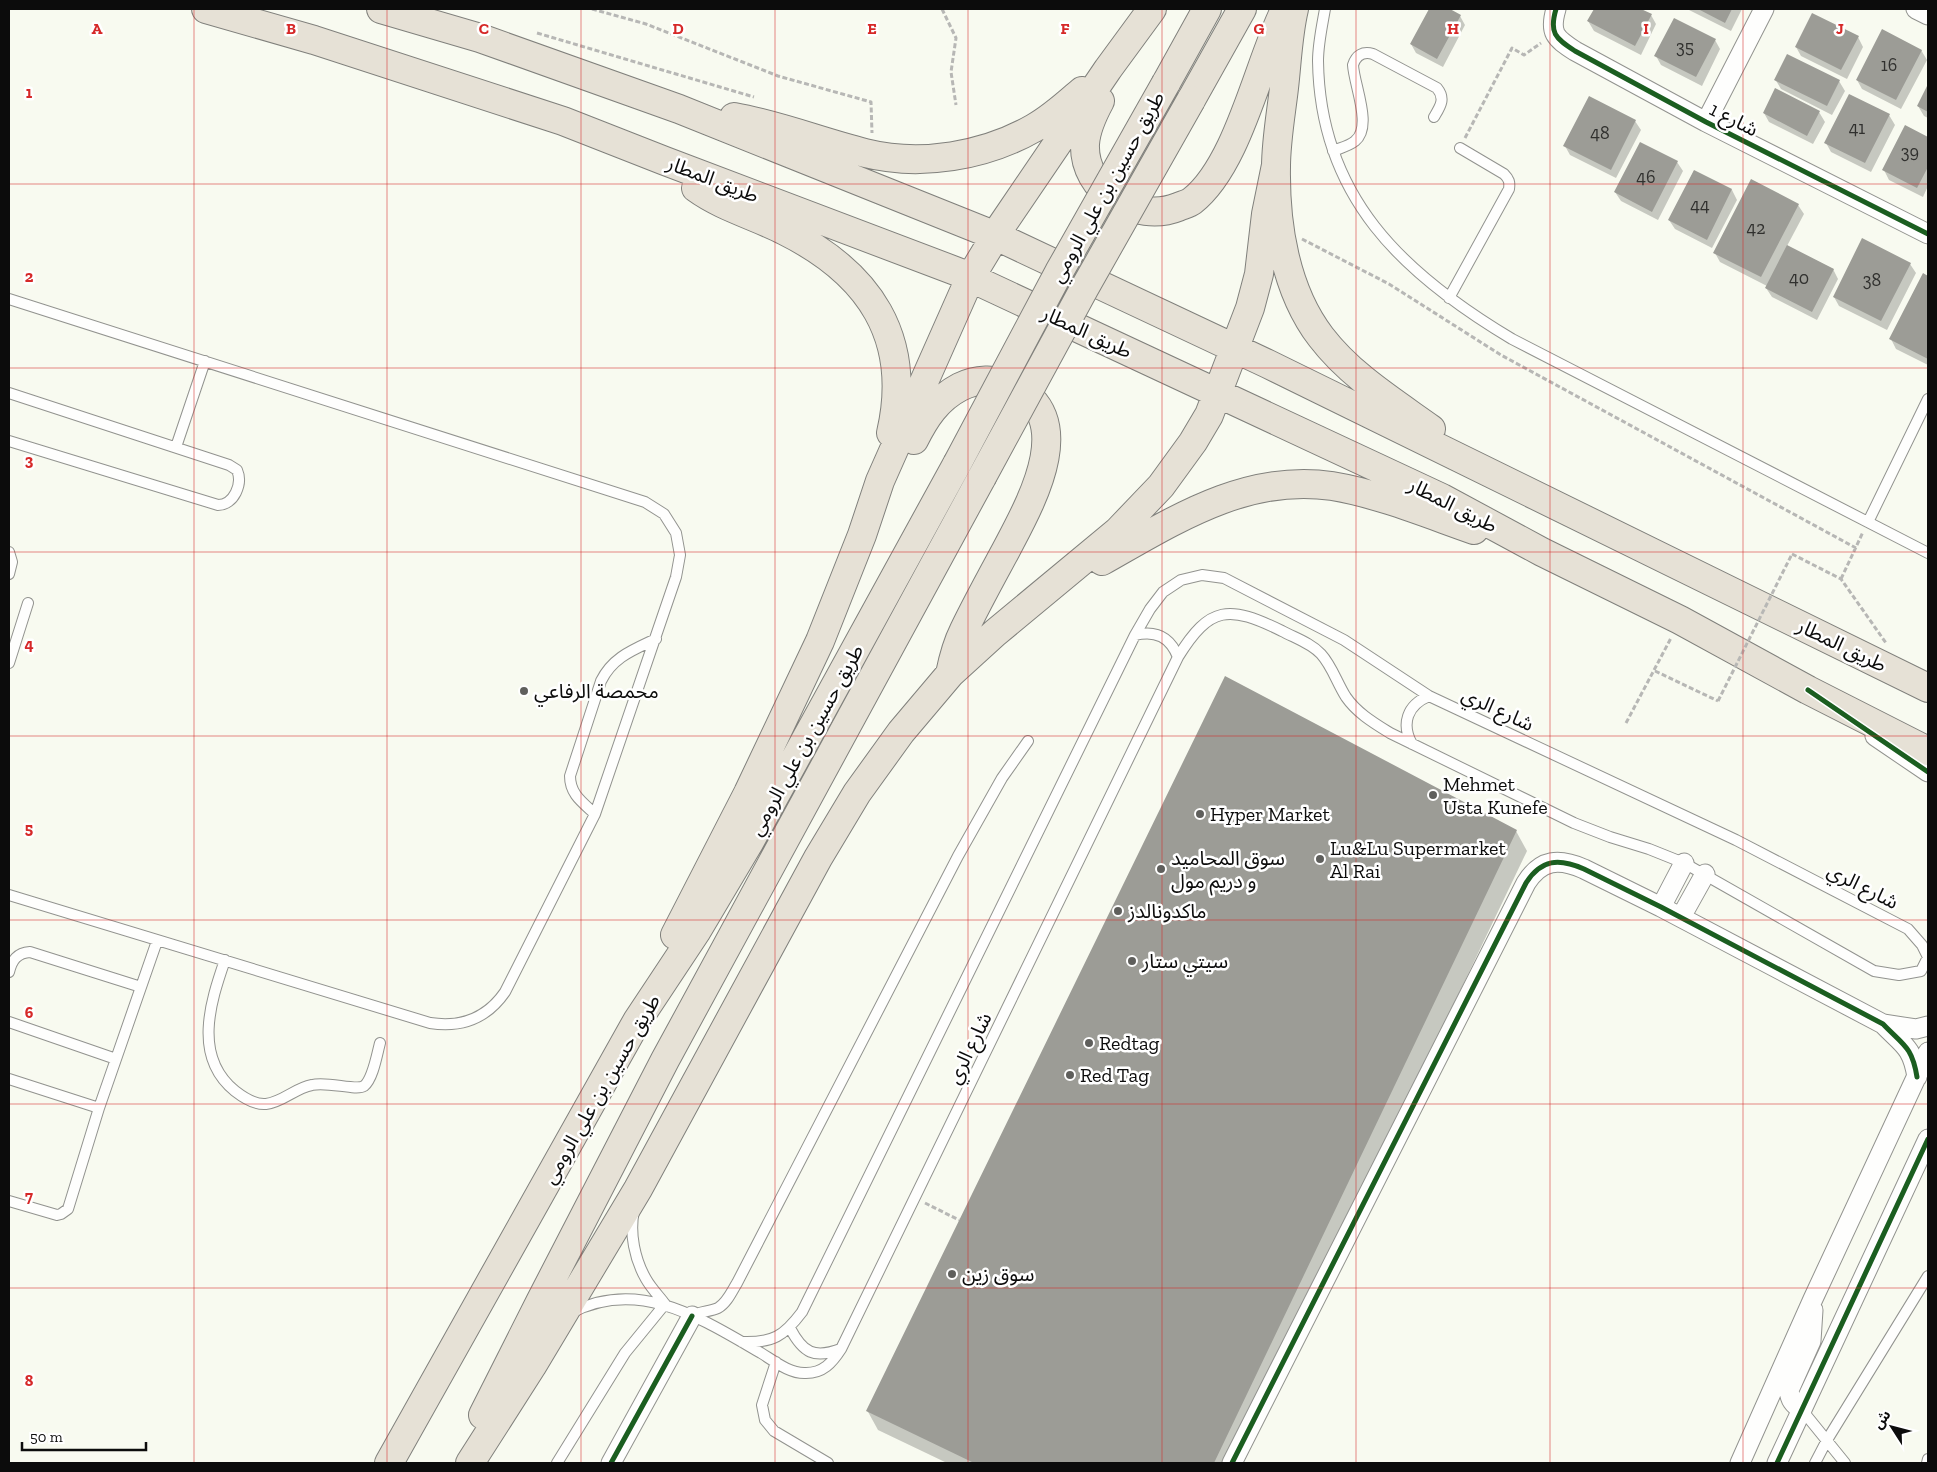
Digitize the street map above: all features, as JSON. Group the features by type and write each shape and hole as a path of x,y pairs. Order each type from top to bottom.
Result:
{"highway":[{"name":"طريق المطار","path":"206,9 314,40 563,121 948,268 1218,392 1442,498 1542,552 1680,620 1808,690 1928,751"},
{"name":"طريق المطار","path":"381,9 480,38 679,109 996,236 1499,477 1928,688"},
{"path":"637,1021 675,934 752,785 820,641 849,571 880,481 970,278 1108,69 1152,9"},
{"name":"طريق حسين بن علي الرومي","path":"389,1463 637,1021 696,932 754,834 1059,272 1207,9"},
{"name":"طريق حسين بن علي الرومي","path":"460,1463 540,1302 661,1069 1084,289 1242,9"},
{"path":"1108,69 1108,81 1105,92 1090,119 1085,144 1089,168 1101,189 1120,204 1144,212 1168,211 1190,202 1209,184 1227,154 1286,9"},
{"path":"470,1463 561,1318 638,1189 818,858 857,793 901,732 950,674 995,633 1118,531 1161,486 1193,442 1209,415 1250,308 1259,274 1266,214 1276,165 1294,9"},
{"path":"679,109 722,115 781,127 867,154 907,159 941,157 991,146 1035,127 1055,114 1108,69"},
{"path":"665,161 686,182 705,194 782,230 823,253 842,267 869,297 886,328 895,361 897,382 892,428 880,481"},
{"path":"1276,165 1276,196 1280,227 1290,273 1306,315 1320,336 1337,356 1374,389 1499,477"},
{"path":"880,481 896,472 902,465 920,428 935,406 945,396 966,384 987,380 1013,386 1034,403 1044,422 1046,445 1036,490 962,632 950,674"},
{"path":"1041,596 1197,509 1233,494 1278,485 1333,486 1542,552"}],"street":[{"path":"1554,34 1552,23 1556,9"},
{"path":"1706,122 1764,9"},
{"path":"1916,9 1928,15"},
{"name":"شارع 1","path":"1554,34 1562,43 1574,51 1706,122 1928,234"},
{"path":"1808,690 1928,772"},
{"path":"1232,1463 1532,874 1539,868 1555,862 1573,864 1681,917 1883,1024 1908,1048 1914,1062 1917,1077"},
{"path":"1661,907 1684,863"},
{"path":"1681,917 1705,874"},
{"path":"1883,1024 1916,1029 1928,1026"},
{"path":"1740,1463 1813,1299 1928,1052"},
{"path":"1777,1463 1928,1139"},
{"path":"1802,1410 1795,1406 1790,1398 1789,1390 1812,1341 1813,1299"},
{"path":"611,1463 692,1316"}],"lane":[{"path":"1325,9 1318,60 1322,106 1333,151 1351,191 1374,228 1408,263 1449,298 1480,320 1545,358 1928,553"},
{"path":"1333,151 1356,141 1363,131 1363,119 1353,65 1356,57 1364,53 1373,54 1437,88 1442,102 1434,117"},
{"path":"1449,298 1509,189 1510,183 1504,174 1460,148"},
{"path":"9,299 645,502 664,514 676,533 680,555 676,577 656,639 595,814 505,992 489,1011 467,1022 455,1025 430,1023 9,895"},
{"path":"176,447 205,361"},
{"path":"9,393 234,467 239,481 230,502 223,505 215,504 9,441"},
{"path":"1868,522 1928,399"},
{"path":"9,552 12,562 9,574"},
{"name":"شارع الري","path":"561,1318 580,1308 601,1302 622,1299 644,1300 665,1304 692,1316 742,1342 789,1370 804,1374 819,1371 833,1362 915,1199 1178,657 1193,634 1210,619 1233,614 1255,618 1315,648 1327,662 1352,704 1372,721 1412,744 1574,823 1684,863 1874,971 1899,975 1921,971 1928,957 1922,945 1908,929 1736,840 1429,696 1411,686 1344,640 1224,578 1202,576 1181,580 1163,592 1150,609 1135,635 802,1312 790,1328 776,1338 759,1343 742,1342"},
{"path":"9,663 28,603"},
{"path":"1135,635 1146,632 1157,634 1174,647 1178,657"},
{"path":"595,814 575,795 570,783 570,776 601,681 609,667 621,656 656,639"},
{"path":"1412,744 1405,726 1407,716 1419,700 1429,696"},
{"path":"692,1316 717,1308 723,1304 737,1283 958,856 998,786 1028,741"},
{"path":"9,1200 56,1215 68,1209 99,1108 157,941"},
{"path":"9,972 16,956 30,952 141,987"},
{"path":"225,960 212,998 208,1034 219,1073 229,1086 244,1098 265,1104 275,1102 295,1090 316,1084 328,1083 360,1088 365,1085 370,1077 380,1043"},
{"path":"9,1022 116,1059"},
{"path":"9,1079 99,1108"},
{"name":"شارع الري","path":"638,1189 632,1220 635,1251 646,1280 665,1304"},
{"path":"1816,1463 1826,1440 1928,1276"},
{"path":"558,1463 625,1353 665,1304"},
{"path":"790,1328 798,1343 811,1352 826,1355 841,1349"},
{"path":"776,1362 762,1405 765,1420 774,1431 828,1463"},
{"path":"1802,1410 1846,1463"},
{"path":"1927,1463 1928,1459"}],"path":[{"path":"592,9 646,24 778,76 872,102 872,133"},
{"path":"942,9 956,38 951,72 956,105"},
{"path":"536,33 754,97"},
{"path":"1460,148 1512,48 1524,55 1554,34"},
{"path":"863,131 880,134"},
{"path":"1280,227 1389,284 1501,355 1856,548"},
{"path":"1841,579 1868,522"},
{"path":"1655,671 1718,701 1792,554 1841,579 1890,648"},
{"path":"1626,723 1655,671 1680,620"},
{"path":"915,1199 958,1220"}],"building":[{"path":"1429,9 1450,9 1461,15 1437,59 1410,44"},
{"path":"1594,9 1641,9 1652,14 1635,46 1587,21"},
{"path":"1698,9 1732,9 1725,23"},
{"path":"1812,13 1859,36 1841,70 1795,47"},
{"path":"1674,18 1716,39 1696,77 1654,56"},
{"path":"1882,29 1922,50 1896,100 1856,80"},
{"path":"1787,54 1840,80 1827,106 1774,80"},
{"path":"1928,84 1928,112 1917,106"},
{"path":"1775,88 1820,111 1807,136 1763,113"},
{"path":"1849,94 1890,114 1865,163 1824,143"},
{"path":"1589,96 1636,120 1611,170 1563,146"},
{"path":"1905,125 1928,137 1928,167 1917,188 1882,170"},
{"path":"1640,142 1678,161 1652,212 1614,192"},
{"path":"1694,170 1732,189 1707,240 1668,220"},
{"path":"1751,179 1799,204 1761,277 1713,253"},
{"path":"1862,238 1911,263 1881,321 1833,297"},
{"path":"1787,245 1834,269 1812,312 1765,288"},
{"path":"1923,273 1928,276 1928,359 1889,339"},
{"path":"1225,676 1517,830 1214,1463 974,1463 866,1411"}],"cycle path":[{"path":"1556,9 1553,24 1555,34 1575,51 1706,122 1928,234"},
{"path":"1808,690 1928,772"},
{"path":"1232,1463 1526,883 1544,865 1559,862 1584,869 1661,907 1883,1024 1906,1047 1915,1067 1917,1077"},
{"path":"1777,1463 1928,1139"},
{"path":"611,1463 692,1316"}],"place":[{"name":"محمصة الرفاعي","path":"524,691"},
{"name":"Mehmet Usta Kunefe","path":"1433,795"},
{"name":"Hyper Market","path":"1200,814"},
{"name":"Lu&Lu Supermarket Al Rai","path":"1320,859"},
{"name":"سوق المحاميد و دريم مول","path":"1161,869"},
{"name":"ماكدونالدز","path":"1118,911"},
{"name":"سيتي ستار","path":"1132,961"},
{"name":"Redtag","path":"1089,1043"},
{"name":"Red Tag","path":"1070,1075"},
{"name":"سوق زين","path":"952,1274"}]}
